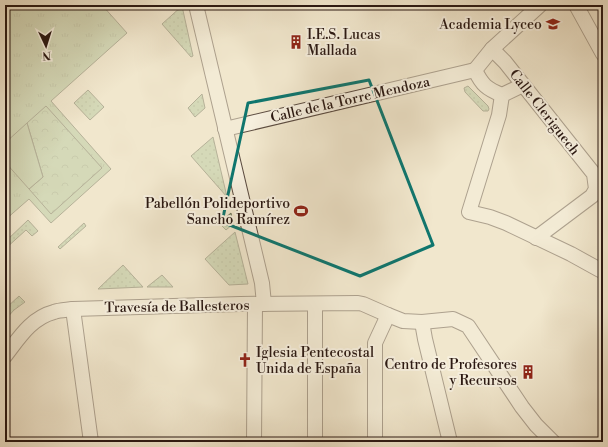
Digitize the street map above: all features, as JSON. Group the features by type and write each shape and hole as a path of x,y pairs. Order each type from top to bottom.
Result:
{"street":[{"path":"196,5 262,283 259,304 254,442"},
{"path":"523,85 502,95 490,90 481,81 475,70 492,49 540,5"},
{"path":"576,5 603,54"},
{"name":"Calle Cleriguech","path":"492,49 505,62 594,174 595,178 596,189 592,196 536,238"},
{"name":"Calle de la Torre Mendoza","path":"225,129 475,70"},
{"path":"502,95 499,114 469,212 506,223 571,254 600,270"},
{"name":"Travesía de Ballesteros","path":"5,356 24,330 36,320 54,312 73,309 358,303 403,321 422,322 453,319 468,326 522,407 536,425 553,442"},
{"path":"315,304 315,442"},
{"path":"73,309 91,442"},
{"path":"375,442 375,343 388,316"},
{"path":"422,322 424,339 450,442"}],"highlighted area":[{"path":"369,80 433,245 360,276 222,222 248,103"}],"green space":[{"path":"5,5 102,5 127,33 51,101 111,169 51,223 29,199 5,220"},
{"path":"182,6 193,56 191,57 162,24"},
{"path":"468,86 488,106 488,111 483,111 465,92 464,88"},
{"path":"88,90 104,107 90,120 74,103"},
{"path":"202,94 205,108 195,117 188,108"},
{"path":"46,106 102,168 51,214 29,189 43,177 27,123"},
{"path":"27,123 43,177 29,189 5,162 5,143"},
{"path":"213,137 227,197 191,156"},
{"path":"231,213 233,224 226,230 219,223"},
{"path":"28,220 38,231 32,236 26,230 5,249 5,242"},
{"path":"84,223 86,226 60,249 58,247"},
{"path":"235,232 248,284 229,285 205,259"},
{"path":"123,265 143,287 98,289"},
{"path":"162,275 173,287 147,287"},
{"path":"19,296 25,302 14,310 5,320 5,309"}],"place":[{"name":"Academia Lyceo","path":"553,24"},
{"name":"I.E.S. Lucas Mallada","path":"296,42"},
{"name":"Pabellón Polideportivo Sancho Ramírez","path":"301,211"},
{"name":"Iglesia Pentecostal Unida de España","path":"245,360"},
{"name":"Centro de Profesores y Recursos","path":"528,372"}]}
